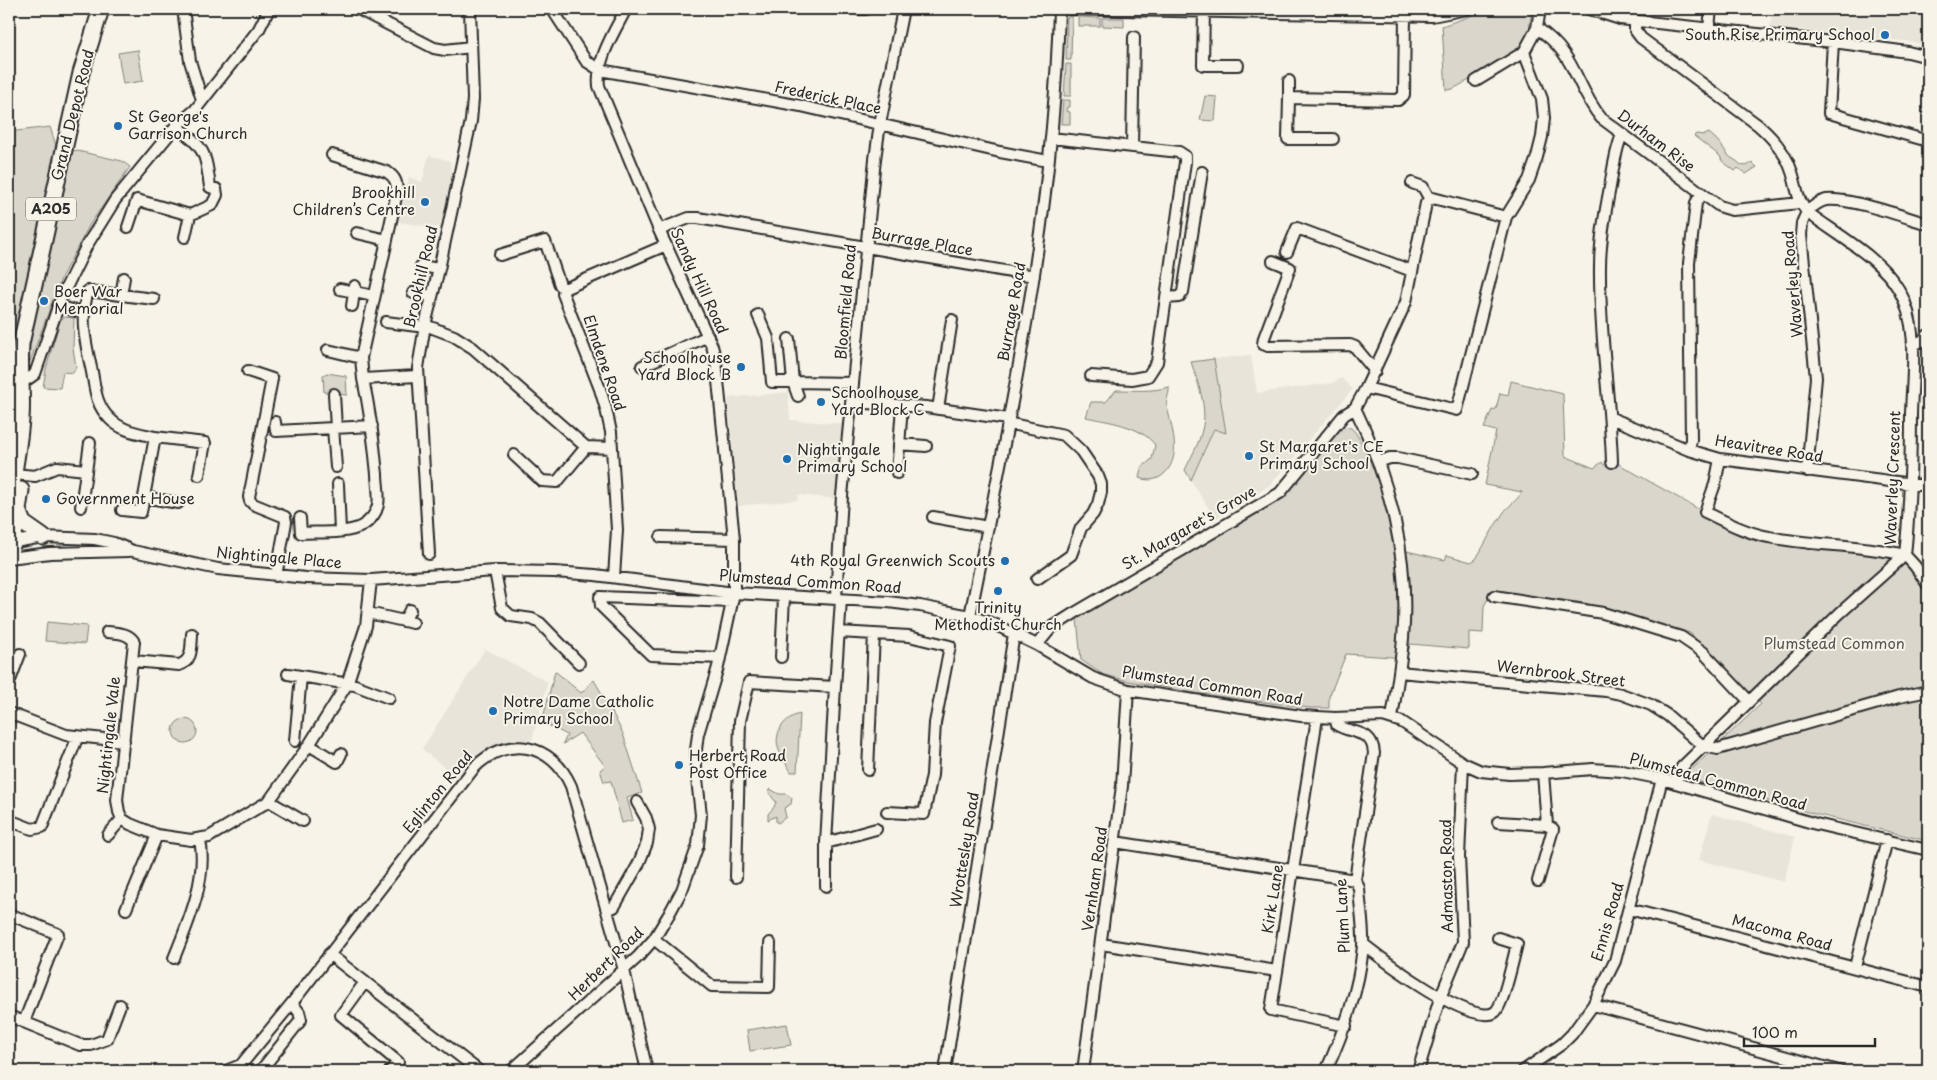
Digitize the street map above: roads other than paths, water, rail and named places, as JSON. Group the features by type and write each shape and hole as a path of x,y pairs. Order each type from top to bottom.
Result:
{"highway":[{"name":"Grand Depot Road","path":"22,376 21,344 81,73 101,9"},
{"name":"A205","path":"10,549 18,474 22,376"},
{"path":"13,507 26,526 43,536"}],"street":[{"path":"183,9 190,61 202,100"},
{"path":"22,376 35,374 58,306 87,245 115,200 176,126 195,110 259,29 269,9"},
{"path":"358,9 434,48 445,50 471,47"},
{"name":"Brookhill Road","path":"430,554 417,376 425,326 440,269 471,121 473,99 470,9"},
{"path":"552,9 586,61 600,70 608,46 626,9"},
{"path":"858,9 866,9"},
{"name":"Bloomfield Road","path":"826,886 826,843 839,632 842,496 880,124 903,9"},
{"name":"Burrage Road","path":"970,616 1034,276 1056,90 1059,9"},
{"path":"1069,9 1367,12 1432,16 1467,9"},
{"path":"1476,81 1524,52 1537,28 1540,9"},
{"path":"1589,9 1621,14 1635,20 1833,42 1908,52 1928,57"},
{"path":"1709,28 1711,9"},
{"path":"1204,10 1203,65 1238,65"},
{"path":"1289,98 1398,100 1402,98 1404,95 1406,15"},
{"name":"Waverley Road","path":"1635,20 1636,30 1641,38 1758,125 1775,142 1788,162 1800,203 1807,212 1802,223 1801,235 1816,378 1807,471"},
{"name":"Durham Rise","path":"1537,28 1551,37 1561,48 1594,110 1601,118 1719,206 1732,210 1800,203"},
{"path":"1132,147 1134,37"},
{"path":"1833,42 1829,113 1928,141"},
{"path":"1366,388 1457,410 1506,217 1532,172 1541,144 1544,118 1542,99 1524,52"},
{"name":"Frederick Place","path":"600,70 800,106 1000,152 1048,161"},
{"name":"Sandy Hill Road","path":"600,70 600,86 659,230 708,336 716,362 734,539 733,597"},
{"path":"1289,81 1288,139 1333,139"},
{"path":"128,227 137,200 190,215 212,205 217,195 216,189 210,187 206,158 201,147 176,126"},
{"path":"1612,462 1611,418 1604,352 1600,267 1606,209 1618,144 1622,135"},
{"path":"1051,138 1179,152 1184,156 1186,162 1157,362 1148,376 1132,379 1091,376"},
{"path":"300,518 302,534 356,529 371,520 378,505 372,426 361,358 397,192 397,184 394,177 387,172 332,155"},
{"path":"1166,298 1179,297 1183,292 1202,172"},
{"path":"1412,183 1423,187 1430,200 1433,198 1506,217"},
{"path":"1689,450 1691,440 1689,262 1696,203 1701,194"},
{"name":"St. Margaret's Grove","path":"1037,645 1051,628 1073,614 1280,493 1344,415 1355,408 1375,371 1406,302 1426,203 1430,200"},
{"path":"1807,212 1816,203 1828,200 1843,200 1928,224"},
{"name":"Waverley Crescent","path":"1676,783 1682,767 1703,746 1840,613 1905,555 1910,484 1912,344 1908,311 1900,290 1888,274 1870,257 1807,212"},
{"path":"185,237 190,215"},
{"name":"Burrage Place","path":"659,230 689,218 698,218 1034,276"},
{"path":"1287,252 1297,228 1412,271"},
{"path":"357,233 387,240"},
{"name":"Elmdene Road","path":"500,255 545,241 560,285 564,288 563,294 606,409 612,448 617,530 614,577"},
{"path":"564,288 666,245"},
{"path":"1273,261 1290,268 1263,344 1268,346 1350,345 1355,347 1375,371"},
{"path":"421,266 440,269"},
{"path":"121,295 124,278"},
{"path":"340,288 355,289 374,296"},
{"path":"352,306 355,289"},
{"path":"154,299 88,291 83,313 83,332 98,403 109,418 122,428 154,437 205,440 199,475"},
{"path":"413,293 432,296"},
{"path":"58,306 83,313"},
{"path":"758,315 768,338 772,382 853,383"},
{"path":"938,409 952,320"},
{"path":"386,322 425,326 454,336 473,348 586,447 612,448"},
{"path":"642,366 708,336"},
{"path":"1912,344 1922,341 1928,336"},
{"path":"789,339 793,382 798,396"},
{"path":"328,350 361,358"},
{"path":"248,371 272,379 250,501 253,504 280,514 286,522 276,576"},
{"path":"363,379 417,376"},
{"path":"334,394 336,467"},
{"path":"852,402 938,409 1008,421 1064,435 1081,451 1098,476 1101,484 1098,504 1090,518 1081,528 1071,555 1037,578"},
{"path":"897,473 902,406"},
{"path":"1355,408 1378,462 1390,498 1401,553 1404,619 1392,718"},
{"name":"Heavitree Road","path":"1611,418 1689,450 1720,459 1928,486"},
{"path":"276,431 372,426"},
{"path":"122,510 141,512 154,437"},
{"path":"81,507 90,443"},
{"path":"899,444 926,446"},
{"path":"514,454 542,481 557,482 586,447"},
{"path":"1378,462 1390,458 1398,458 1472,474"},
{"path":"1720,459 1715,484 1705,512 1746,531 1768,537 1811,544 1870,548 1905,555 1928,585"},
{"path":"18,474 35,476 56,466 86,470"},
{"path":"338,484 340,531"},
{"path":"144,497 178,503"},
{"path":"933,517 988,527"},
{"name":"Nightingale Place","path":"10,549 43,536 95,539 114,543 132,551 218,569 276,576 371,580 424,576"},
{"path":"661,537 734,539"},
{"name":"Nightingale Place","path":"10,549 50,553 132,551"},
{"path":"495,571 502,608 512,616 532,619 540,623 579,664"},
{"name":"Plumstead Common Road","path":"424,576 495,571 554,572 614,577 733,597 839,599 920,606 970,616 994,624 1037,645 1093,678 1128,690 1317,718 1383,716 1402,722 1463,763 1481,771 1494,774 1543,774 1606,769 1662,779 1794,818 1928,850"},
{"path":"108,835 122,819 157,836 200,840 218,832 269,801 309,745 347,684 354,668 368,613 371,580"},
{"path":"1494,596 1596,611 1681,637 1703,652 1749,701"},
{"path":"720,658 651,655 601,606 600,597 717,601 733,597"},
{"name":"Herbert Road","path":"511,1071 624,970 654,939 682,890 698,845 701,816 696,750 700,723 720,658 733,597"},
{"path":"781,657 784,597"},
{"path":"368,613 408,622 410,610"},
{"name":"Nightingale Vale","path":"107,632 124,634 131,637 134,642 117,800 122,819"},
{"path":"839,632 909,636 950,646 934,723 932,775 924,814 888,812"},
{"path":"133,661 179,665 186,663 189,658 192,634"},
{"path":"868,770 874,634"},
{"name":"Wrottesley Road","path":"945,1071 1014,634"},
{"path":"9,683 20,654"},
{"name":"Wernbrook Street","path":"1399,672 1606,691 1621,694 1651,705 1703,746"},
{"path":"288,674 347,684 389,698"},
{"path":"295,741 301,676"},
{"path":"736,877 740,721 749,682 835,687"},
{"name":"Vernham Road","path":"1083,1071 1122,786 1128,690"},
{"path":"1703,746 1718,749 1928,691"},
{"path":"9,713 66,735 124,741"},
{"name":"Kirk Lane","path":"1317,718 1271,1010 1346,1026"},
{"name":"Plum Lane","path":"1326,1071 1346,1026 1359,974 1363,944 1359,888 1355,880 1373,762 1372,741 1364,735 1343,729 1337,725 1335,718"},
{"path":"9,820 32,830 42,827 78,736"},
{"path":"309,745 337,762 341,754"},
{"name":"Eglinton Road","path":"226,1071 242,1068 474,768 490,754 509,748 520,747 540,752 558,764 566,776 574,796 624,970 647,1071"},
{"name":"Admaston Road","path":"1418,1071 1440,998 1463,942 1458,857 1463,763"},
{"path":"1543,774 1547,824"},
{"name":"Ennis Road","path":"1523,1071 1562,1044 1572,1034 1593,1005 1614,961 1662,779"},
{"path":"269,801 303,821"},
{"path":"607,910 614,907 638,865 647,843 649,829 638,802"},
{"path":"1498,822 1547,824 1553,829 1538,881"},
{"path":"826,843 876,829"},
{"path":"126,909 157,836"},
{"path":"174,958 196,903 202,851 200,840"},
{"path":"1855,967 1887,840"},
{"path":"1115,842 1355,880"},
{"name":"Macoma Road","path":"1628,909 1928,987"},
{"path":"9,914 58,934 24,1022"},
{"path":"1363,944 1440,998 1479,1014 1488,1015 1494,1013 1498,1008 1518,944 1498,938"},
{"path":"654,939 712,986 769,987 770,943"},
{"path":"1101,944 1277,971"},
{"path":"329,954 479,1071"},
{"path":"365,982 341,1015 398,1062 390,1071"},
{"path":"262,1071 301,1020 299,1012 292,1003"},
{"path":"9,1016 85,1046 107,1038 120,1005"},
{"path":"1593,1005 1839,1071"}],"place":[{"name":"South Rise Primary School","path":"1885,35"},
{"name":"St George's Garrison Church","path":"118,126"},
{"name":"Brookhill Children’s Centre","path":"425,202"},
{"name":"Boer War Memorial","path":"44,301"},
{"name":"Schoolhouse Yard Block B","path":"741,367"},
{"name":"Schoolhouse Yard Block C","path":"821,402"},
{"name":"St Margaret's CE Primary School","path":"1249,456"},
{"name":"Nightingale Primary School","path":"787,459"},
{"name":"Government House","path":"46,499"},
{"name":"4th Royal Greenwich Scouts","path":"1005,561"},
{"name":"Trinity Methodist Church","path":"998,591"},
{"name":"Notre Dame Catholic Primary School","path":"493,711"},
{"name":"Herbert Road Post Office","path":"679,765"}],"park label":[{"name":"Plumstead Common","path":"1834,644"}]}
